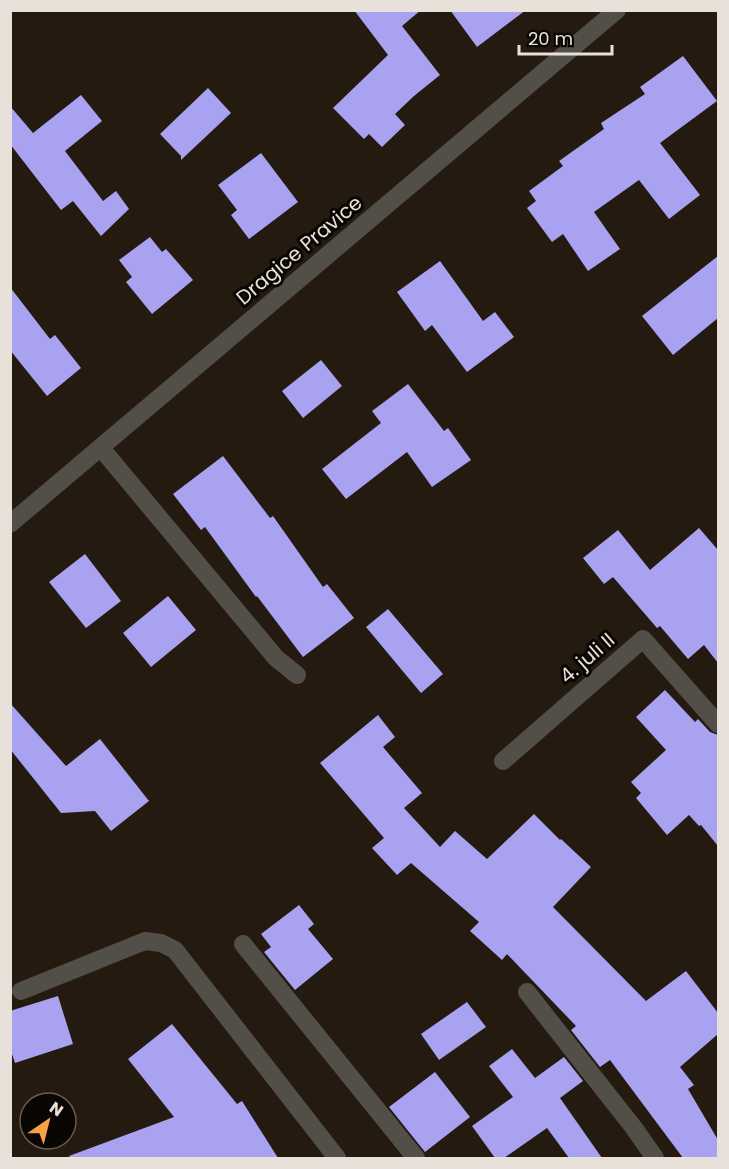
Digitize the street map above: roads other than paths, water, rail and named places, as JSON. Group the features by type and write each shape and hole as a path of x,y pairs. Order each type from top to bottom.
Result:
{"street":[{"name":"Dragice Pravice","path":"10,524 617,10"},
{"path":"101,448 276,658 297,675"},
{"name":"4. juli II","path":"503,761 642,639 718,724"},
{"path":"21,991 145,941 161,943 175,950 337,1158"},
{"path":"243,944 416,1158"},
{"path":"527,992 634,1128 654,1158"}]}
